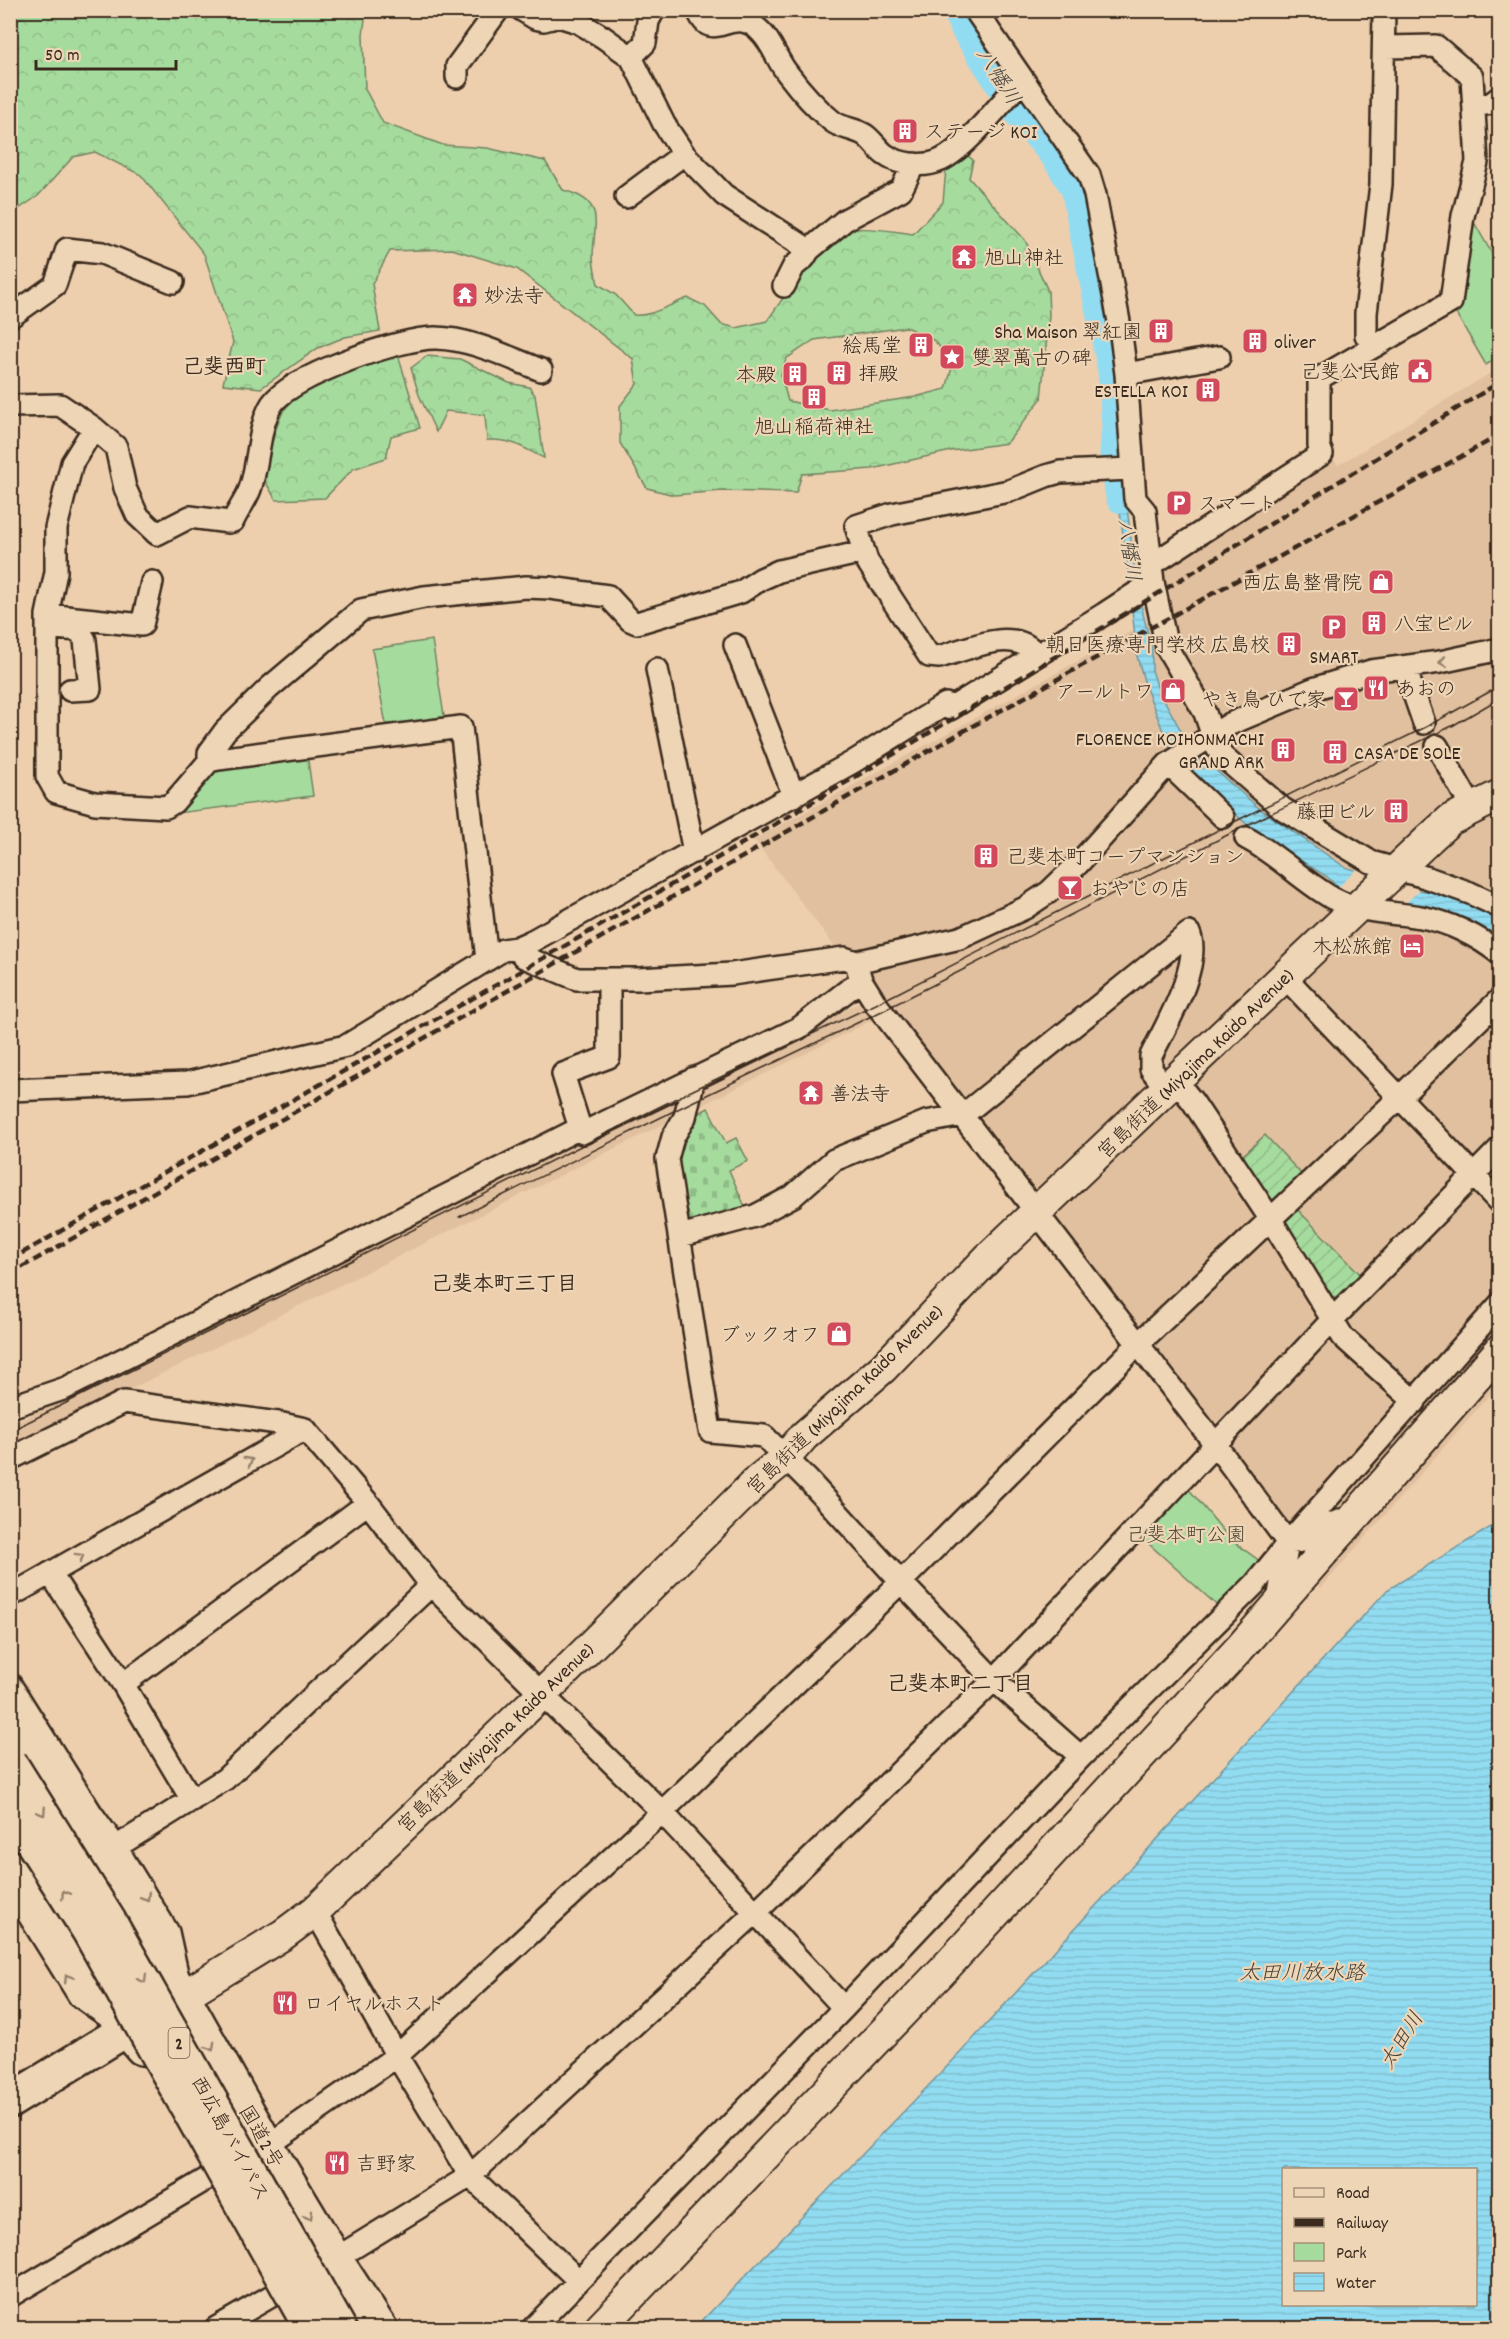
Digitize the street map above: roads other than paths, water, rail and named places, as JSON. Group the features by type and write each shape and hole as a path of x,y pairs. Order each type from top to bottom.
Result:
{"highway":[{"name":"国道2号","path":"14,1738 183,1995 267,2146 335,2259 380,2328"},
{"name":"西広島バイパス","path":"14,1738 109,1920 339,2328"},
{"name":"西広島バイパス","path":"10,1807 89,1931 311,2328"},
{"name":"国道2号","path":"10,1847 127,2030 238,2161 333,2328"},
{"name":"2","path":"10,2101 183,1995"}],"street":[{"path":"457,77 457,66 498,10"},
{"path":"522,10 535,18 544,20 559,16 578,22 631,57 664,124 684,154 724,195 809,250"},
{"path":"631,57 645,43 648,21 654,10"},
{"path":"698,10 706,26 712,27 737,20 750,22 765,37 787,74 832,121 843,128 862,133 891,158 914,164 931,163 948,156 1013,90"},
{"path":"975,10 1013,90 1089,176 1095,195 1115,298 1126,374 1122,469 1135,499 1145,511 1143,583 1167,648 1205,713 1223,757 1283,809 1394,875 1470,893 1500,907"},
{"path":"1373,347 1366,335 1366,313 1380,190 1385,47 1384,10"},
{"path":"10,1090 187,1083 346,1046 503,950 516,948 532,941 694,852 853,762 946,704 950,709 1143,583 1322,454 1319,446 1319,381 1323,376 1451,302 1463,216 1477,162 1472,77 1437,46 1385,47"},
{"path":"1474,106 1492,103 1500,98"},
{"path":"626,197 684,154"},
{"path":"784,286 794,266 804,258 809,250 845,220 901,190 914,164"},
{"path":"10,317 55,285 67,249 102,253 173,282"},
{"path":"10,406 60,405 94,428 116,447 125,488 137,515 157,534 190,517 233,521 250,489 263,431 272,404 289,388 331,366 399,344 435,338 476,345 541,370"},
{"path":"1126,374 1219,357"},
{"path":"94,428 72,463 56,528 56,572 47,622 47,776 56,792 95,803 166,807 174,802 209,761 209,753 225,731 269,688 361,610 424,597 526,587 564,589 608,596 630,620 638,623 741,592 779,571 863,552"},
{"path":"1036,654 1029,645 1008,639 939,657 929,656 863,552 856,526 892,514 1009,491 1060,472 1122,469"},
{"path":"47,622 142,625 152,582"},
{"path":"47,622 79,630 85,640 90,689 70,690"},
{"path":"735,645 794,796"},
{"path":"609,979 609,1057 562,1074 583,1133 799,1028 858,971 960,938 1044,896 1078,864 1171,762 1230,724 1313,689 1371,671 1405,668 1473,656 1500,648"},
{"path":"1405,668 1424,723"},
{"path":"657,669 694,852"},
{"path":"209,761 461,727 487,960"},
{"path":"1437,746 1472,808"},
{"path":"1171,762 1223,816"},
{"name":"宮島街道 (Miyajima Kaido Avenue)","path":"183,1995 284,1934 315,1911 542,1694 758,1480 785,1458 804,1436 883,1368 989,1257 1450,820 1500,795"},
{"path":"1246,838 1260,845 1332,898 1440,922 1467,933 1500,954"},
{"path":"680,1236 755,1216 793,1196 834,1160 926,1122 963,1115 1189,933 1193,942 1188,973 1151,1056 1151,1069 1192,1102 1270,1220 1343,1337 1415,1402"},
{"path":"516,948 524,957 577,979 732,974 844,958 858,971 882,1011 1215,1444 1288,1543 1276,1607"},
{"path":"1285,977 1500,1203"},
{"path":"267,2146 397,2056 662,1812 901,1582 1138,1344 1399,1098 1500,999"},
{"path":"694,1078 687,1110 673,1137 667,1159 710,1431 764,1436 809,1481 994,1680 1081,1757"},
{"path":"10,1407 66,1388 580,1128"},
{"path":"335,2259 470,2176 756,1912 994,1680 1333,1319 1500,1148"},
{"path":"533,2328 844,2008 1081,1757 1255,1584 1288,1543 1500,1304"},
{"path":"600,2328 945,1968 1276,1607 1500,1350"},
{"path":"10,1459 124,1402 278,1423 305,1429 368,1503 431,1586 662,1812 844,2008"},
{"path":"10,1596 305,1429"},
{"path":"123,1684 368,1503"},
{"path":"1288,1543 1308,1540 1333,1523 1357,1516"},
{"path":"50,1573 123,1684 192,1800"},
{"path":"116,1846 225,1779 431,1586"},
{"path":"10,1684 92,1814 116,1846 168,1932 183,1995"},
{"path":"14,1899 79,1996 127,2030"},
{"path":"315,1911 397,2056 470,2176 578,2280"},
{"path":"10,2296 238,2161"},
{"path":"216,2328 303,2278"}],"water":[{"path":"1116,453 1126,499 1137,589 1152,650 1152,670 1158,689 1196,753 1260,809 1345,867 1417,890 1441,893 1499,917 1499,945 1339,887 1326,876 1256,833 1181,764 1169,746 1146,688 1137,656 1119,505"},
{"name":"太田川放水路","path":"1499,1522 1499,2328 695,2328 961,2052 1387,1590"}],"waterway":[{"name":"八幡川","path":"958,10 969,32 1021,113 1058,157 1077,188 1114,370 1118,426 1116,453 1122,497"}],"tram line":[{"path":"10,1431 691,1091 876,1004 1426,727 1500,686"},
{"path":"459,1217 882,1011 1247,825 1452,726 1500,698"}],"railway":[{"path":"10,1260 750,839 1017,680 1500,382"},
{"path":"10,1274 969,728 1500,435"}],"place":[{"name":"ステージ KOI","path":"905,131"},
{"name":"旭山神社","path":"964,257"},
{"name":"妙法寺","path":"465,295"},
{"name":"Sha Maison 翠紅園","path":"1161,331"},
{"name":"oliver","path":"1255,341"},
{"name":"絵馬堂","path":"921,345"},
{"name":"雙翠萬古の碑","path":"952,357"},
{"name":"己斐公民館","path":"1420,371"},
{"name":"拝殿","path":"839,373"},
{"name":"本殿","path":"795,374"},
{"name":"ESTELLA KOI","path":"1208,390"},
{"name":"旭山稲荷神社","path":"814,397"},
{"name":"スマート","path":"1179,503"},
{"name":"西広島整骨院","path":"1381,582"},
{"name":"八宝ビル","path":"1374,623"},
{"name":"SMART","path":"1334,627"},
{"name":"朝日医療専門学校 広島校","path":"1289,644"},
{"name":"あおの","path":"1376,688"},
{"name":"アールトワ","path":"1173,691"},
{"name":"やき鳥 ひで家","path":"1346,699"},
{"name":"FLORENCE KOIHONMACHI GRAND ARK","path":"1283,750"},
{"name":"CASA DE SOLE","path":"1335,752"},
{"name":"藤田ビル","path":"1396,811"},
{"name":"己斐本町コープマンション","path":"986,856"},
{"name":"おやじの店","path":"1070,888"},
{"name":"木松旅館","path":"1412,946"},
{"name":"善法寺","path":"811,1093"},
{"name":"ブックオフ","path":"839,1334"},
{"name":"ロイヤルホスト","path":"285,2003"},
{"name":"吉野家","path":"337,2163"}],"district":[{"name":"己斐西町","path":"224,366"},
{"name":"己斐本町三丁目","path":"504,1283"},
{"name":"己斐本町二丁目","path":"960,1683"}],"park label":[{"name":"己斐本町公園","path":"1186,1534"}],"water label":[{"name":"太田川","path":"1401,2040"}]}
